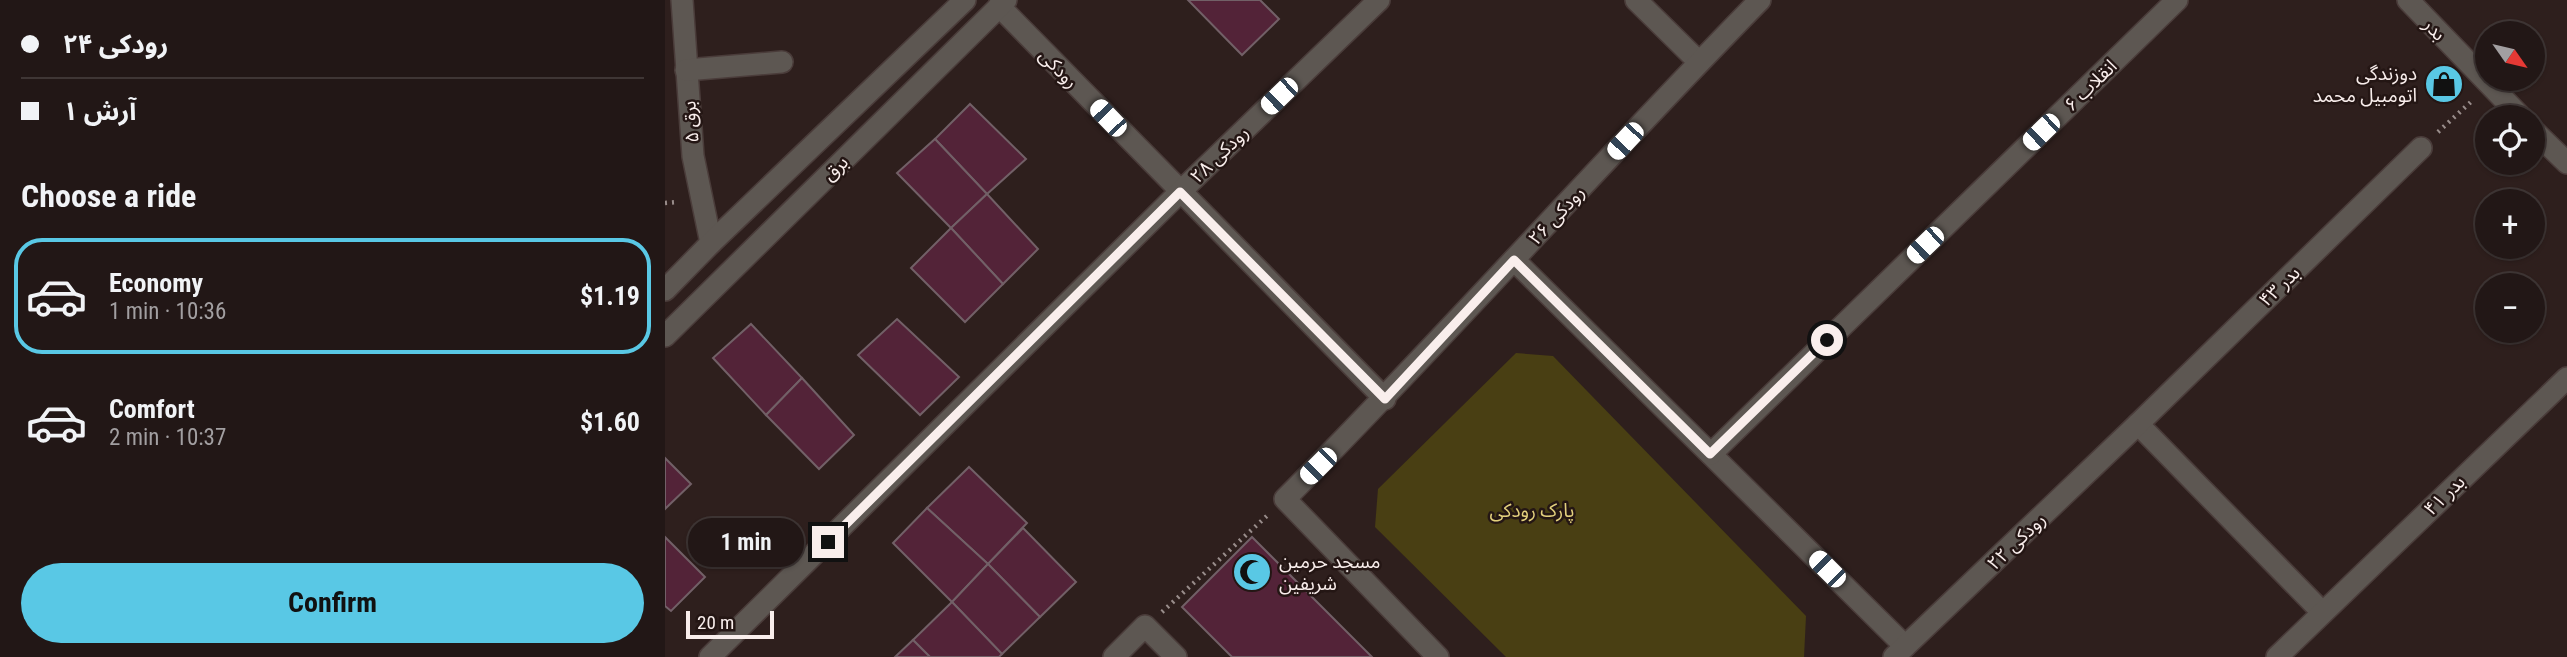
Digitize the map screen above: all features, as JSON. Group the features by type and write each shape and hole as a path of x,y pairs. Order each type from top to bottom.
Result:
{"street":[{"name":"برق ۵","path":"682,0 693,156 711,243"},
{"name":"برق","path":"665,290 965,0"},
{"name":"رودکی ۲۸","path":"710,657 1180,192 1379,0"},
{"path":"1636,0 1699,62"},
{"name":"رودکی ۲۶","path":"1285,499 1385,399 1760,0"},
{"name":"انقلاب ۶","path":"1710,454 2177,0"},
{"name":"بدر","path":"2408,0 2475,70"},
{"name":"برق","path":"665,335 999,2"},
{"name":"رودکی","path":"999,2 1180,192 1385,399"},
{"path":"686,70 782,62"},
{"name":"بدر","path":"2495,91 2509,105"},
{"path":"2545,142 2567,163"},
{"name":"بدر ۴۳","path":"2138,424 2421,148"},
{"path":"1514,260 1710,454 1899,652"},
{"name":"بدر ۴۱","path":"2277,657 2567,378"},
{"path":"2138,424 2322,612"},
{"name":"رودکی ۲۲","path":"1899,652 2138,424"},
{"path":"1285,499 1438,657"},
{"path":"1114,657 1145,626 1176,657"}],"path":[{"path":"2421,148 2483,91"},
{"path":"1145,626 1285,499"}],"green space":[{"name":"پارک رودکی","path":"1516,353 1553,356 1806,616 1804,657 1506,657 1375,527 1378,489"}],"building":[{"path":"1188,0 1260,0 1279,19 1242,55"},
{"path":"970,104 1026,159 987,194 935,139"},
{"path":"935,139 987,194 951,228 897,173"},
{"path":"987,194 1038,249 1003,284 951,228"},
{"path":"951,228 1003,284 965,322 911,268"},
{"path":"897,319 959,377 920,415 858,355"},
{"path":"751,324 802,378 766,415 713,358"},
{"path":"802,378 854,435 819,469 766,415"},
{"path":"665,458 691,484 665,509"},
{"path":"969,467 1027,523 988,564 927,508"},
{"path":"927,508 988,564 952,602 893,543"},
{"path":"1023,528 1076,582 1040,617 988,564"},
{"path":"665,537 705,577 671,611 665,606"},
{"name":"مسجد حرمین شریفین","path":"1252,537 1372,657 1232,657 1182,607"},
{"path":"988,564 1040,617 1002,654 952,602"},
{"path":"952,602 1002,654 999,657 930,657 913,640"},
{"path":"913,640 930,657 895,657"}],"place":[{"name":"دوزندگی اتومبیل محمد","path":"2444,84"},
{"name":"مسجد حرمین شریفین","path":"1252,572"}],"route":[{"path":"828,542 1180,192 1385,399 1514,260 1710,454 1827,340"}]}
